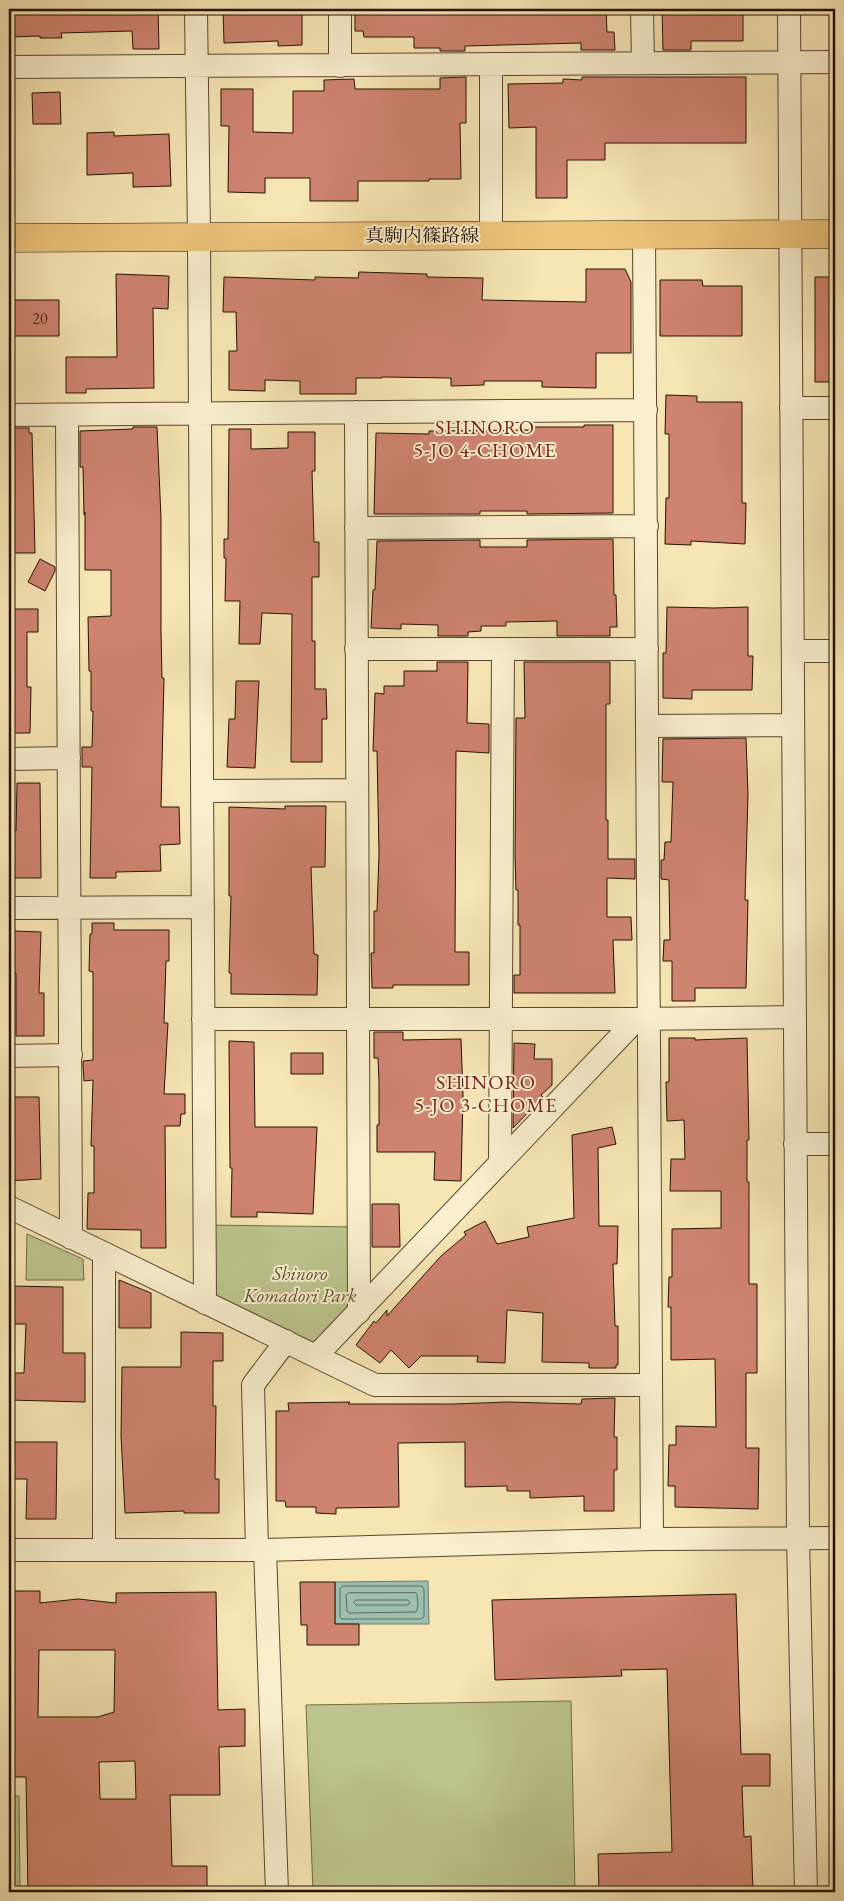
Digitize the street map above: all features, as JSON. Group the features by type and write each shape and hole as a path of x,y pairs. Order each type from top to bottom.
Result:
{"main road":[{"name":"真駒内篠路線","path":"9,238 835,234"}],"street":[{"path":"196,9 205,1302"},
{"path":"340,9 340,66"},
{"path":"642,9 642,63"},
{"path":"789,9 798,1538 806,1892"},
{"path":"9,67 835,62"},
{"path":"491,64 491,235"},
{"path":"644,234 648,726 643,1019 651,1385 652,1540"},
{"path":"791,408 835,408"},
{"path":"9,415 646,410"},
{"path":"356,412 359,1312"},
{"path":"67,415 71,1238"},
{"path":"356,528 647,526"},
{"path":"356,649 647,649"},
{"path":"500,1163 503,650"},
{"path":"792,651 835,651"},
{"path":"648,726 793,725"},
{"path":"9,759 69,758"},
{"path":"202,791 357,790"},
{"path":"9,908 202,907"},
{"path":"203,1019 795,1017"},
{"path":"316,1356 500,1163 643,1019"},
{"path":"9,1056 70,1055"},
{"path":"796,1144 835,1144"},
{"path":"9,1208 375,1385 651,1385"},
{"path":"104,1253 104,1550"},
{"path":"277,1892 253,1385 286,1342"},
{"path":"9,1550 261,1550 652,1540 835,1538"}],"green space":[{"name":"Shinoro Komadori Park","path":"204,1225 358,1227 359,1312 316,1356 205,1303"},
{"path":"27,1234 83,1259 84,1280 26,1280"},
{"path":"571,1701 575,1892 313,1892 306,1705"},
{"path":"9,1796 19,1796 20,1892 9,1892"}],"water":[{"path":"428,1581 429,1624 335,1624 335,1582"}],"building":[{"path":"9,9 158,9 159,49 133,49 132,31 61,33 62,38 40,38 40,36 9,37"},
{"path":"223,9 302,9 302,45 278,46 278,41 224,43"},
{"path":"355,9 387,9 387,13 466,13 466,9 606,9 607,32 614,32 615,50 581,50 581,43 465,46 465,51 440,51 440,48 414,48 414,37 364,37 363,31 355,31"},
{"path":"662,9 743,9 743,41 691,41 691,50 663,50"},
{"path":"466,77 466,123 460,123 461,179 358,181 358,201 310,201 310,178 265,178 265,193 228,192 229,126 221,126 221,89 253,89 253,132 293,133 293,91 324,91 324,80 354,79 355,89 440,89 440,78"},
{"path":"582,77 746,77 746,143 605,143 605,160 567,160 567,198 536,198 536,127 509,128 508,84 563,83 563,79 582,80"},
{"path":"60,92 61,124 33,124 32,93"},
{"path":"114,132 114,136 169,134 171,186 133,187 133,173 87,175 87,133"},
{"path":"586,269 625,269 631,282 631,353 596,353 596,388 542,387 542,381 484,381 484,385 451,386 451,378 382,377 356,378 356,394 300,394 300,381 265,380 265,391 229,390 229,351 237,351 236,312 223,312 224,277 315,280 315,277 358,278 359,272 427,274 427,277 483,278 482,300 586,302"},
{"path":"116,274 169,276 168,309 153,308 154,388 86,389 86,393 66,393 66,357 117,357"},
{"path":"815,277 835,277 835,382 815,382"},
{"path":"660,280 702,280 703,286 742,286 742,336 660,336"},
{"path":"9,300 59,300 59,336 9,336"},
{"path":"666,395 697,396 697,402 742,402 742,503 746,503 745,544 691,541 691,545 665,544 666,498 669,498 669,434 665,434"},
{"path":"584,425 613,425 613,513 527,514 527,511 480,511 480,514 374,514 376,433 429,434 429,431 530,430 530,427 584,427"},
{"path":"133,427 157,427 161,518 162,678 164,678 161,807 179,807 180,844 160,845 161,871 116,872 116,878 90,878 92,767 82,767 82,747 92,747 93,711 91,711 88,617 111,616 111,570 85,570 85,512 84,515 83,467 80,467 80,431 133,429"},
{"path":"9,428 29,428 29,433 32,433 35,553 13,553 12,481 9,481"},
{"path":"229,429 251,429 251,449 288,448 288,432 315,432 315,471 312,471 314,542 319,542 319,577 312,577 312,641 315,641 315,689 326,689 327,719 322,719 322,762 291,762 292,614 262,613 260,644 239,644 240,601 225,601 226,558 224,558 224,539 228,539"},
{"path":"613,539 614,595 616,595 617,627 610,627 610,636 557,636 557,621 506,622 506,626 481,626 481,631 468,632 468,636 438,636 438,625 401,624 401,629 371,628 377,541 480,540 480,547 527,547 527,540"},
{"path":"40,559 55,567 55,571 45,591 28,582"},
{"path":"667,607 748,607 748,656 753,656 752,690 692,690 692,699 663,698 663,653 666,653"},
{"path":"9,609 38,609 38,632 27,632 27,687 31,687 30,733 9,733"},
{"path":"437,662 468,662 467,723 489,724 489,753 456,751 455,952 469,952 469,985 393,985 393,988 372,988 371,953 374,953 374,911 377,911 379,854 377,751 373,751 375,693 384,694 384,686 404,686 404,671 437,671"},
{"path":"524,662 610,662 610,704 606,704 608,859 635,859 635,879 607,878 607,917 631,917 632,940 613,940 615,993 514,993 514,975 520,975 520,925 518,925 518,890 516,890 515,856 516,718 525,718"},
{"path":"236,681 259,681 255,768 227,767 229,719 235,719"},
{"path":"746,738 748,794 745,900 748,900 746,988 695,988 695,1001 672,1001 672,961 663,961 664,940 670,940 669,880 661,879 661,860 664,860 665,842 671,842 673,782 662,782 663,739"},
{"path":"17,783 40,783 41,878 9,878 10,831 16,831"},
{"path":"285,806 326,806 325,867 311,867 314,954 318,955 317,995 231,994 231,973 229,973 231,896 229,896 229,807 285,809"},
{"path":"92,923 114,923 114,930 169,930 169,961 166,961 164,1023 168,1023 164,1094 185,1094 185,1114 181,1114 180,1126 165,1126 166,1248 141,1248 141,1230 87,1229 88,1193 94,1193 94,1146 91,1146 93,1080 84,1081 83,1061 93,1060 93,972 89,971"},
{"path":"14,931 41,932 39,993 44,993 44,1036 16,1036 16,973 13,973"},
{"path":"374,1032 403,1032 403,1040 461,1039 463,1095 461,1181 434,1180 435,1152 377,1152 379,1082 378,1058 374,1058"},
{"path":"669,1038 695,1038 695,1040 747,1038 749,1284 757,1284 757,1373 746,1373 746,1448 759,1448 758,1509 675,1507 675,1486 668,1486 669,1445 676,1445 676,1426 716,1427 715,1359 671,1360 671,1307 668,1307 669,1277 672,1277 672,1229 721,1228 721,1191 670,1191 671,1159 685,1159 684,1120 667,1121 666,1082 669,1082"},
{"path":"229,1041 254,1042 255,1127 317,1127 313,1214 257,1212 257,1217 231,1217 232,1168 230,1168"},
{"path":"514,1043 535,1044 534,1059 552,1059 552,1085 513,1128"},
{"path":"291,1053 323,1053 323,1074 291,1074"},
{"path":"10,1097 39,1097 41,1179 9,1181"},
{"path":"612,1127 616,1144 598,1148 599,1226 618,1226 617,1264 613,1264 615,1326 618,1326 618,1365 616,1365 616,1368 589,1368 589,1363 542,1362 543,1313 507,1310 505,1363 477,1362 478,1356 421,1356 409,1368 391,1350 380,1363 356,1345 374,1321 376,1323 387,1310 387,1316 441,1256 466,1235 464,1232 485,1221 497,1244 529,1237 527,1227 574,1218 572,1135"},
{"path":"372,1204 399,1204 400,1247 372,1247"},
{"path":"119,1280 151,1293 151,1328 119,1328"},
{"path":"10,1286 63,1287 63,1353 85,1353 85,1402 9,1400 9,1373 24,1373 26,1324 9,1324"},
{"path":"181,1332 223,1333 223,1361 213,1361 213,1406 216,1406 215,1479 219,1479 219,1513 184,1513 184,1511 125,1513 121,1436 122,1367 181,1367"},
{"path":"615,1398 614,1437 617,1437 617,1470 614,1470 614,1511 584,1511 584,1496 530,1498 530,1491 507,1491 507,1486 465,1487 465,1442 398,1443 399,1507 336,1508 336,1514 316,1513 316,1507 286,1507 285,1501 276,1501 276,1411 289,1411 288,1403 453,1404 507,1402 581,1404 582,1399"},
{"path":"9,1442 57,1442 56,1519 26,1519 27,1479 9,1479"},
{"path":"300,1582 335,1582 335,1624 359,1624 359,1645 307,1645 307,1625 301,1625"},
{"path":"9,1591 40,1591 40,1603 78,1599 116,1603 116,1593 216,1592 218,1710 245,1709 245,1746 219,1747 220,1795 170,1795 172,1866 207,1866 207,1892 28,1892 26,1777 9,1777","holes":["39,1650 115,1650 114,1712 98,1717 38,1717","135,1761 136,1799 100,1799 99,1762"]},
{"path":"736,1594 741,1754 770,1754 770,1786 742,1786 744,1837 751,1836 753,1890 599,1892 598,1854 672,1852 667,1669 621,1670 622,1676 495,1680 492,1600"}],"district":[{"name":"SHINORO 5-JO 4-CHOME","path":"485,438"},
{"name":"SHINORO 5-JO 3-CHOME","path":"486,1094"}]}
